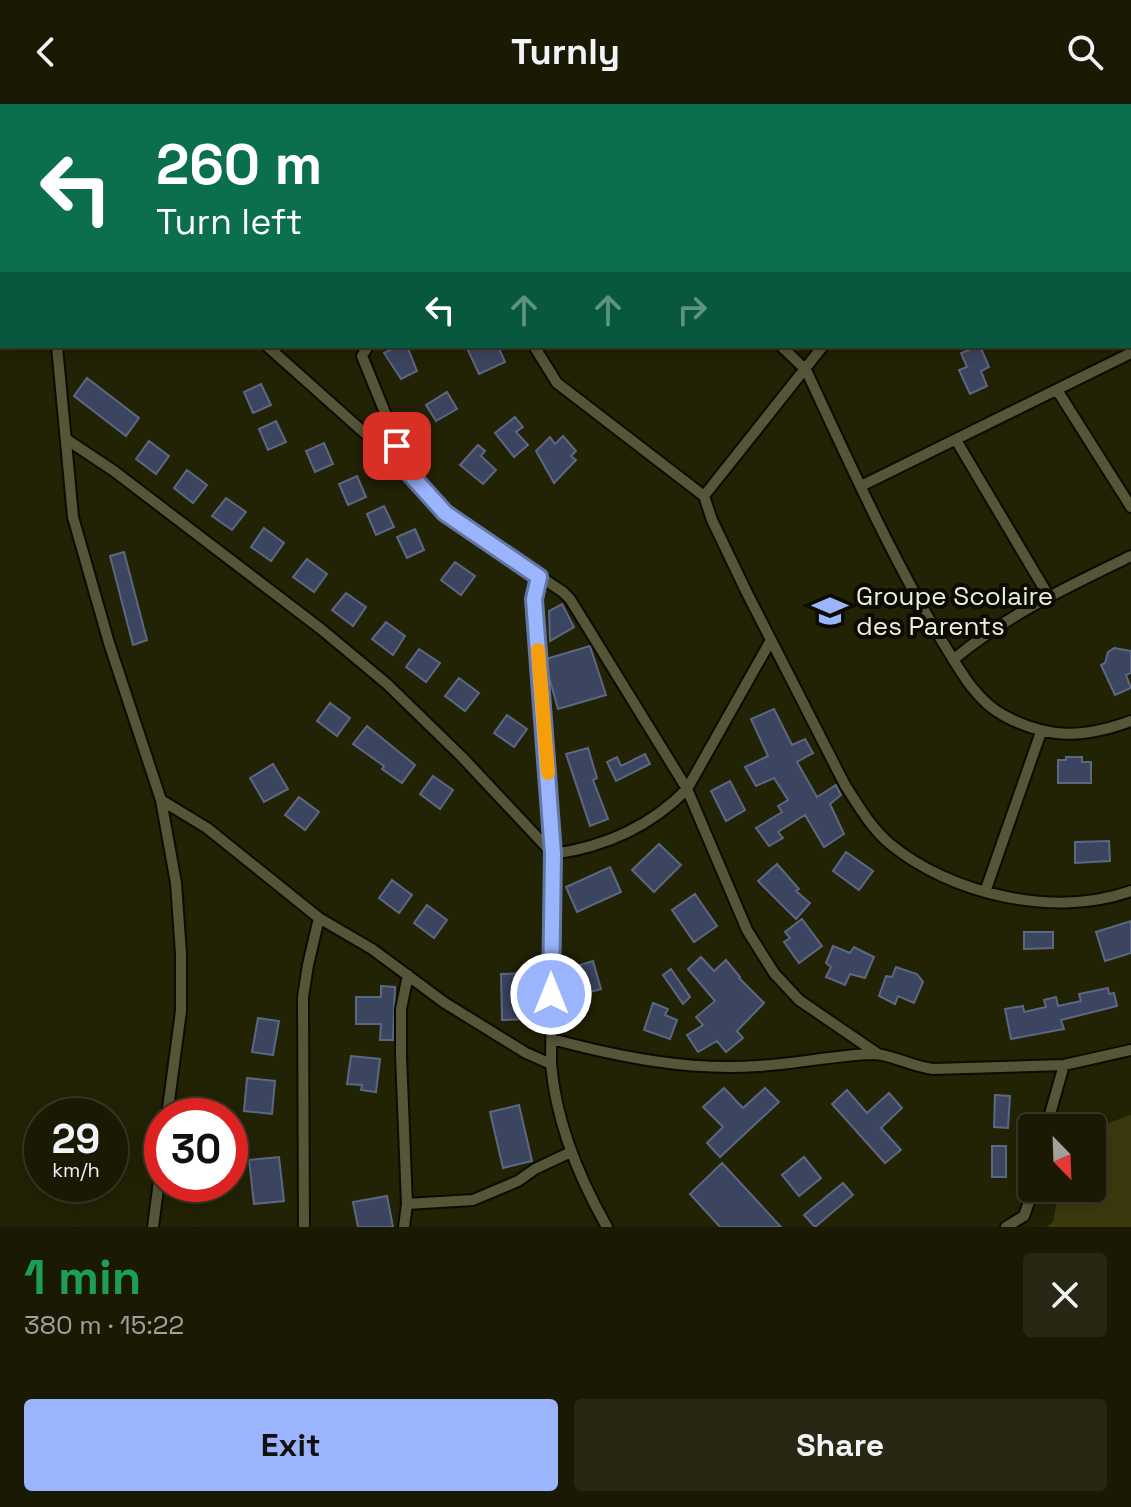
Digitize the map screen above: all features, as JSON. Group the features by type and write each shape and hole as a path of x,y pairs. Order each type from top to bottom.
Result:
{"street":[{"path":"57,348 73,517 109,643 161,800 176,883 181,1011 169,1098"},
{"path":"269,348 410,474 445,513 570,599 687,789 747,930 774,973 799,1000 878,1054 916,1067 1064,1065 1131,1050"},
{"path":"537,348 557,383 704,496 712,520 845,785 864,814 890,844 934,871 985,892 1013,899 1087,902 1131,891"},
{"path":"783,348 806,370 907,583 981,699 1002,715 1041,732 1066,735 1096,733 1131,721"},
{"path":"704,496 822,348"},
{"path":"363,349 410,474"},
{"path":"861,486 1131,353"},
{"path":"1057,390 1131,507"},
{"path":"66,439 114,471 321,629 387,684 462,757 553,854"},
{"path":"956,440 1048,595"},
{"path":"954,659 976,641 1048,595 1131,556"},
{"path":"539,577 534,599 553,854 553,1090 571,1152 607,1227"},
{"path":"553,854 585,849 643,825 668,809 687,789 771,640"},
{"path":"985,892 1041,732"},
{"path":"161,800 207,828 319,918 372,949 445,1003 526,1053 551,1064"},
{"path":"304,1227 303,997 319,918"},
{"path":"404,1227 407,1204 401,1009 408,975"},
{"path":"552,1039 626,1057 702,1067 757,1067 878,1054"},
{"path":"1050,1114 1064,1065"},
{"path":"407,1204 473,1200 518,1181 571,1152"},
{"path":"153,1227 156,1202"},
{"path":"1006,1227 1024,1216 1029,1202"}],"shaded area":[{"path":"1131,1115 1131,1227 1046,1227 1053,1222 1057,1202 1106,1202 1106,1124"}],"building":[{"path":"394,348 408,348 417,371 401,379 384,353"},
{"path":"467,348 499,348 505,362 479,374"},
{"path":"981,348 989,367 981,371 987,386 970,394 959,370 967,367 961,353"},
{"path":"87,378 139,418 126,436 74,396"},
{"path":"261,384 271,405 253,413 244,392"},
{"path":"447,392 457,409 436,421 426,405"},
{"path":"515,417 523,427 516,432 528,445 514,457 495,433"},
{"path":"276,421 286,442 268,450 259,429"},
{"path":"563,436 576,451 571,456 576,460 554,483 536,451 550,437 555,444"},
{"path":"149,441 169,456 156,474 136,459"},
{"path":"324,443 333,464 315,472 306,451"},
{"path":"478,445 485,451 481,456 496,470 483,484 460,465"},
{"path":"187,470 207,485 193,503 174,488"},
{"path":"357,476 366,497 348,505 339,484"},
{"path":"226,498 246,512 232,530 212,516"},
{"path":"384,506 394,527 376,535 367,514"},
{"path":"264,528 284,543 271,561 251,547"},
{"path":"415,529 424,550 407,558 397,537"},
{"path":"124,552 147,640 133,645 110,556"},
{"path":"307,559 327,574 314,592 293,577"},
{"path":"455,562 475,576 461,595 441,580"},
{"path":"346,593 366,607 353,626 332,610"},
{"path":"562,604 574,627 550,641 549,611"},
{"path":"386,622 405,636 393,655 372,639"},
{"path":"590,646 606,695 558,709 546,659"},
{"path":"1114,648 1131,651 1131,673 1126,675 1131,688 1115,695 1101,665"},
{"path":"419,649 440,663 426,682 406,667"},
{"path":"459,678 479,693 465,711 445,696"},
{"path":"330,703 350,718 337,736 317,721"},
{"path":"774,709 792,745 805,739 813,753 797,762 817,797 836,785 841,795 830,804 844,834 824,847 805,815 778,832 783,838 769,846 756,828 782,812 778,806 788,800 774,778 756,786 745,767 768,756 751,719"},
{"path":"507,715 527,729 514,747 494,733"},
{"path":"367,726 415,765 402,783 353,744"},
{"path":"588,748 597,778 593,780 608,819 590,826 566,754"},
{"path":"645,754 650,764 616,781 607,762 617,757 621,766"},
{"path":"1066,757 1082,757 1082,762 1091,762 1091,783 1058,783 1058,760 1066,760"},
{"path":"273,764 288,789 264,802 250,778"},
{"path":"433,776 453,790 440,809 420,794"},
{"path":"730,781 745,810 726,821 711,791"},
{"path":"299,797 319,812 305,830 285,815"},
{"path":"1109,841 1110,861 1075,863 1075,842"},
{"path":"659,844 681,865 654,892 632,870"},
{"path":"846,852 873,871 859,890 833,871"},
{"path":"777,864 799,889 796,891 810,903 796,919 758,881"},
{"path":"610,867 621,892 577,912 566,887"},
{"path":"392,880 412,895 399,913 379,898"},
{"path":"695,894 717,926 694,942 672,910"},
{"path":"427,905 447,920 434,938 414,923"},
{"path":"802,919 822,946 799,963 784,942 790,938 785,932"},
{"path":"1131,921 1131,953 1105,961 1096,932"},
{"path":"1024,932 1053,932 1053,948 1024,949"},
{"path":"833,946 850,953 854,947 874,957 865,978 850,974 845,985 826,977 831,967 826,963"},
{"path":"701,957 714,971 726,960 764,1003 737,1031 743,1038 726,1052 717,1041 698,1052 687,1035 703,1025 696,1017 715,1001 688,969"},
{"path":"593,961 601,989 579,995 571,968"},
{"path":"896,967 917,974 923,982 914,1003 898,996 895,1004 879,996 886,976 892,977"},
{"path":"671,969 690,997 683,1004 663,975"},
{"path":"532,973 533,1019 502,1020 501,974"},
{"path":"381,986 395,987 393,1040 380,1040 381,1024 356,1024 356,997 381,997"},
{"path":"1108,988 1109,994 1114,993 1117,1006 1061,1020 1064,1029 1011,1039 1005,1009 1023,1006 1024,1012 1046,1007 1044,1000 1056,997 1058,1006 1081,1001 1079,994"},
{"path":"653,1003 668,1009 665,1015 677,1020 670,1039 644,1030"},
{"path":"258,1018 279,1021 273,1055 252,1052"},
{"path":"351,1056 380,1059 376,1092 361,1090 362,1085 347,1084"},
{"path":"247,1078 275,1081 272,1114 248,1111 248,1098 245,1098"},
{"path":"724,1088 743,1108 765,1088 779,1102 720,1157 707,1143 723,1127 703,1107"},
{"path":"847,1090 867,1113 889,1093 902,1108 881,1128 901,1150 885,1163 832,1104"},
{"path":"995,1095 1010,1096 1008,1128 994,1127"},
{"path":"519,1105 532,1161 503,1168 490,1112"},
{"path":"992,1146 1006,1146 1006,1177 992,1177"},
{"path":"279,1157 284,1201 254,1204 249,1160"},
{"path":"804,1157 821,1178 799,1196 782,1175"},
{"path":"722,1163 781,1227 720,1227 690,1194"},
{"path":"843,1183 853,1195 815,1227 804,1215"},
{"path":"387,1196 393,1227 358,1227 353,1202"}],"slow traffic":[{"path":"538,650 548,773"}],"place":[{"name":"Groupe Scolaire des Parents","path":"830,611"}],"route":[{"path":"397,446 410,474 445,513 539,577 534,599 553,854 551,994"}]}
